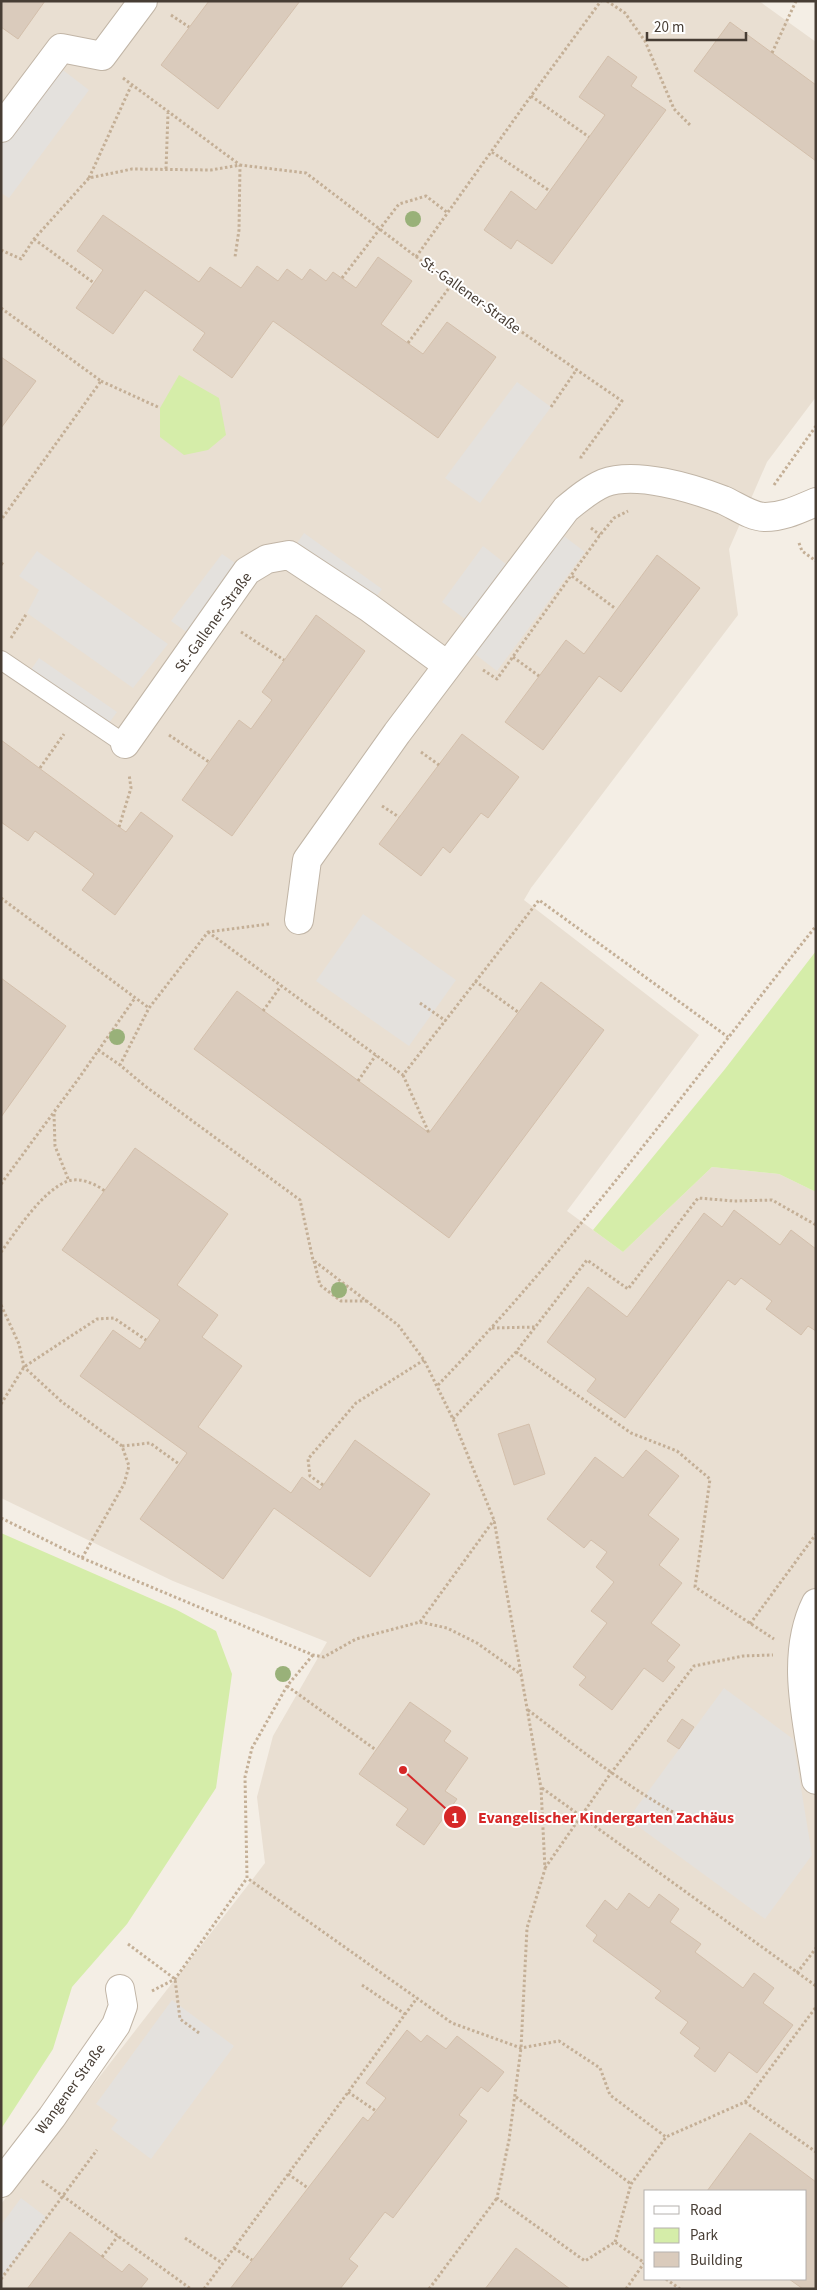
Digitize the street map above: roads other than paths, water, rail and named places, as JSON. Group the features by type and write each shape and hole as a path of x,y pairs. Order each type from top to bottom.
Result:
{"street":[{"path":"1,128 61,48 102,56 143,1"},
{"path":"299,920 307,860 453,659 566,509 587,492 605,483 629,479 662,482 721,500 763,517 789,514 816,502"},
{"name":"St.-Gallener-Straße","path":"125,744 247,571 266,559 288,555 368,608 453,659"},
{"path":"816,1603 807,1624 802,1655 803,1688 816,1780"},
{"name":"Wangener Straße","path":"9,2173 52,2117 116,2025 122,1998"}],"lane":[{"path":"4,652 79,713 125,744"}],"place":[{"name":"Evangelischer Kindergarten Zachäus","path":"403,1770"}]}
